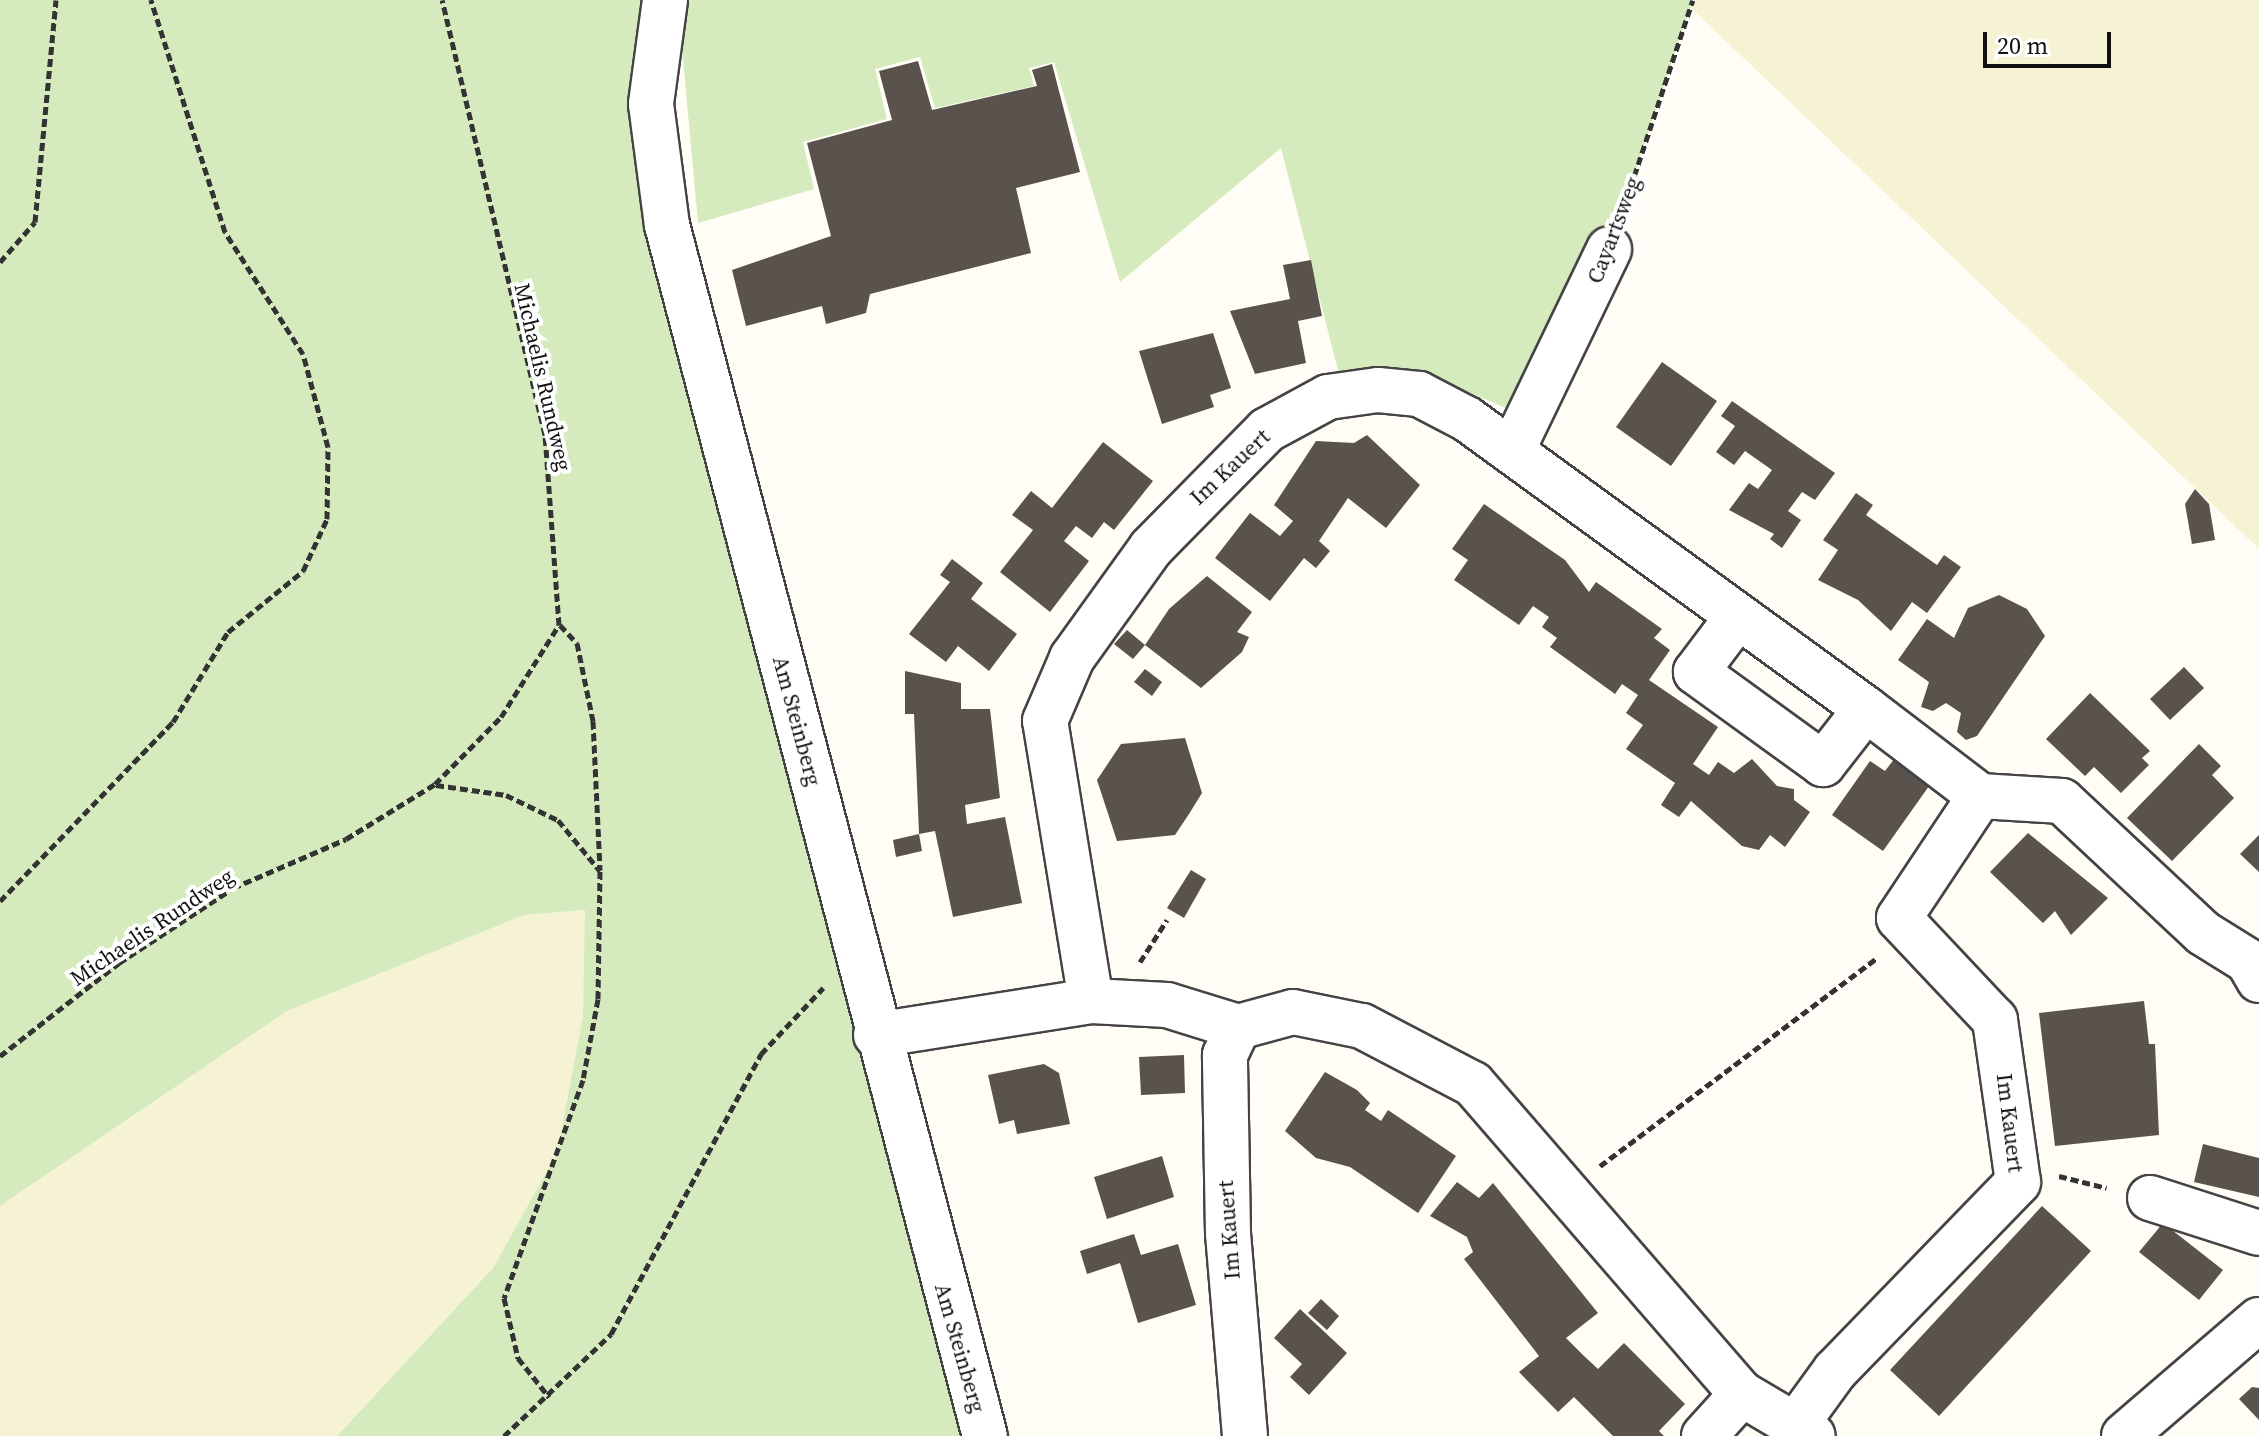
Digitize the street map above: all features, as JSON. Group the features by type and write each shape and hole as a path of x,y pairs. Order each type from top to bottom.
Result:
{"street":[{"name":"Am Steinberg","path":"665,0 651,104 667,225 876,1035 985,1436"},
{"name":"Cayartsweg","path":"1512,451 1609,249"},
{"name":"Im Kauert","path":"1091,1001 1045,721 1072,658 1151,548 1258,437 1328,397 1419,394 1512,451 1980,796"},
{"path":"1738,616 1696,672 1785,737 1823,764 1866,709"},
{"path":"1913,931 1899,918 1980,796 2062,801 2203,933 2248,961 2259,980"},
{"name":"Im Kauert","path":"1245,1436 1221,1088 1238,1027 1293,1012 1362,1026 1426,1053 1473,1084 1742,1394 1804,1431 1835,1371 2018,1182 2019,1171 1995,1020 1913,931"},
{"path":"876,1035 1091,1001 1167,1005 1238,1027"},
{"path":"2131,1194 2259,1233"},
{"path":"2124,1436 2259,1320"},
{"path":"1704,1436 1742,1394"}],"path":[{"path":"0,262 35,222 56,0"},
{"path":"0,901 173,722 228,632 303,571 327,519 328,447 303,354 225,232 151,0"},
{"name":"Michaelis Rundweg","path":"0,1056 119,963 233,888 346,839 435,784 501,717 559,625 545,435 442,0"},
{"name":"Cayartsweg","path":"1609,249 1693,0"},
{"path":"549,1397 518,1358 504,1298 583,1080 598,999 600,871 593,721 577,643 559,625"},
{"path":"435,784 506,795 558,820 600,871"},
{"path":"1567,1191 1913,931"},
{"path":"504,1436 549,1397 611,1334 761,1054 801,1005 858,959"},
{"path":"2019,1171 2131,1194"}],"shaded area":[{"path":"1693,0 2259,0 2259,549 1691,8"},
{"path":"586,910 583,1016 557,1153 493,1268 337,1436 0,1436 0,1206 287,1011 524,915"}],"green space":[{"path":"0,0 647,0 635,108 967,1436 337,1436 493,1268 557,1153 583,1016 585,910 524,915 287,1011 0,1206"},
{"path":"686,0 1693,0 1609,249 1508,409 1452,385 1395,374 1340,378 1281,148 1120,282 1054,62 1029,68 1034,86 935,108 920,57 875,69 887,119 803,142 814,189 698,223 681,37"}],"building":[{"path":"918,61 932,110 1037,86 1032,70 1052,64 1080,172 1016,188 1031,253 870,294 866,313 826,324 822,306 746,326 732,270 831,236 807,143 892,120 879,71"},
{"path":"1311,260 1322,316 1298,321 1306,363 1255,374 1230,311 1290,299 1283,265"},
{"path":"1213,333 1231,388 1210,395 1214,407 1162,424 1139,351"},
{"path":"1662,362 1717,401 1671,466 1616,427"},
{"path":"1732,401 1835,473 1815,500 1802,492 1788,511 1801,520 1782,548 1770,539 1774,534 1729,510 1749,483 1758,489 1772,470 1745,451 1734,465 1716,452 1735,426 1721,416"},
{"path":"1367,435 1420,485 1386,528 1348,498 1319,541 1330,551 1316,568 1304,558 1270,601 1215,558 1250,513 1280,536 1293,521 1274,505 1316,441 1354,443"},
{"path":"1103,442 1153,481 1114,530 1104,522 1092,538 1076,526 1064,541 1089,561 1050,612 1000,572 1033,530 1012,515 1031,491 1052,508"},
{"path":"2195,489 2209,504 2215,540 2192,544 2185,504"},
{"path":"1856,493 1873,505 1866,515 1937,565 1944,555 1961,567 1927,613 1912,602 1891,631 1858,600 1818,580 1838,550 1823,540"},
{"path":"1484,504 1565,560 1589,592 1596,582 1662,629 1654,638 1670,650 1649,680 1718,727 1693,764 1709,775 1718,762 1734,773 1752,759 1777,786 1794,789 1794,800 1810,812 1785,847 1770,835 1759,850 1742,846 1691,801 1679,817 1661,805 1675,783 1626,749 1643,725 1626,713 1638,695 1622,684 1615,694 1550,647 1557,638 1542,627 1549,617 1533,606 1519,625 1454,580 1468,560 1452,549"},
{"path":"952,559 983,583 971,599 1017,634 989,671 958,646 946,662 909,634 950,582 940,575"},
{"path":"1207,576 1252,612 1237,632 1249,637 1242,652 1201,688 1145,645 1169,609"},
{"path":"1999,595 2027,609 2045,636 1977,736 1966,740 1957,732 1961,713 1946,703 1933,711 1921,707 1929,682 1898,660 1927,619 1954,638 1968,608"},
{"path":"1127,630 1145,645 1133,659 1114,644"},
{"path":"2184,667 2204,688 2170,720 2150,699"},
{"path":"1145,669 1162,682 1152,696 1134,682"},
{"path":"905,671 961,683 961,709 990,709 1000,798 965,805 967,824 1005,817 1022,903 953,917 935,831 919,834 914,714 905,714"},
{"path":"2090,693 2150,751 2142,758 2149,765 2121,793 2094,767 2085,776 2046,739"},
{"path":"1185,738 1202,793 1189,814 1175,835 1117,841 1097,780 1121,744"},
{"path":"2199,744 2221,766 2212,775 2234,798 2172,861 2127,818"},
{"path":"1898,754 1934,779 1883,851 1832,815 1870,761 1885,771"},
{"path":"2028,833 2108,898 2071,935 2055,911 2043,923 1990,872"},
{"path":"919,834 922,851 896,857 893,840"},
{"path":"2259,835 2259,872 2240,854"},
{"path":"1191,870 1206,879 1184,918 1167,908"},
{"path":"2144,1001 2149,1044 2155,1044 2159,1135 2055,1146 2039,1013"},
{"path":"1184,1055 1185,1093 1141,1095 1139,1057"},
{"path":"1044,1064 1059,1073 1070,1124 1017,1134 1014,1120 999,1124 988,1075"},
{"path":"1325,1072 1357,1090 1370,1103 1365,1110 1381,1121 1388,1110 1456,1156 1418,1213 1350,1167 1316,1158 1285,1131"},
{"path":"2203,1144 2259,1158 2259,1197 2194,1182"},
{"path":"1162,1156 1174,1197 1107,1219 1094,1177"},
{"path":"1457,1182 1479,1198 1493,1183 1598,1313 1566,1338 1584,1356 1598,1369 1624,1343 1685,1404 1659,1431 1664,1436 1613,1436 1574,1397 1558,1412 1519,1372 1539,1356 1464,1259 1473,1252 1467,1237 1430,1216"},
{"path":"2042,1206 2091,1251 1939,1416 1890,1370"},
{"path":"2163,1223 2223,1270 2199,1300 2139,1252"},
{"path":"1134,1234 1141,1255 1178,1244 1196,1305 1138,1323 1120,1263 1087,1274 1080,1251"},
{"path":"1321,1299 1339,1316 1327,1330 1308,1313"},
{"path":"1300,1309 1347,1353 1309,1395 1290,1377 1302,1364 1274,1338"},
{"path":"2252,1387 2259,1388 2259,1420 2239,1399"}]}
